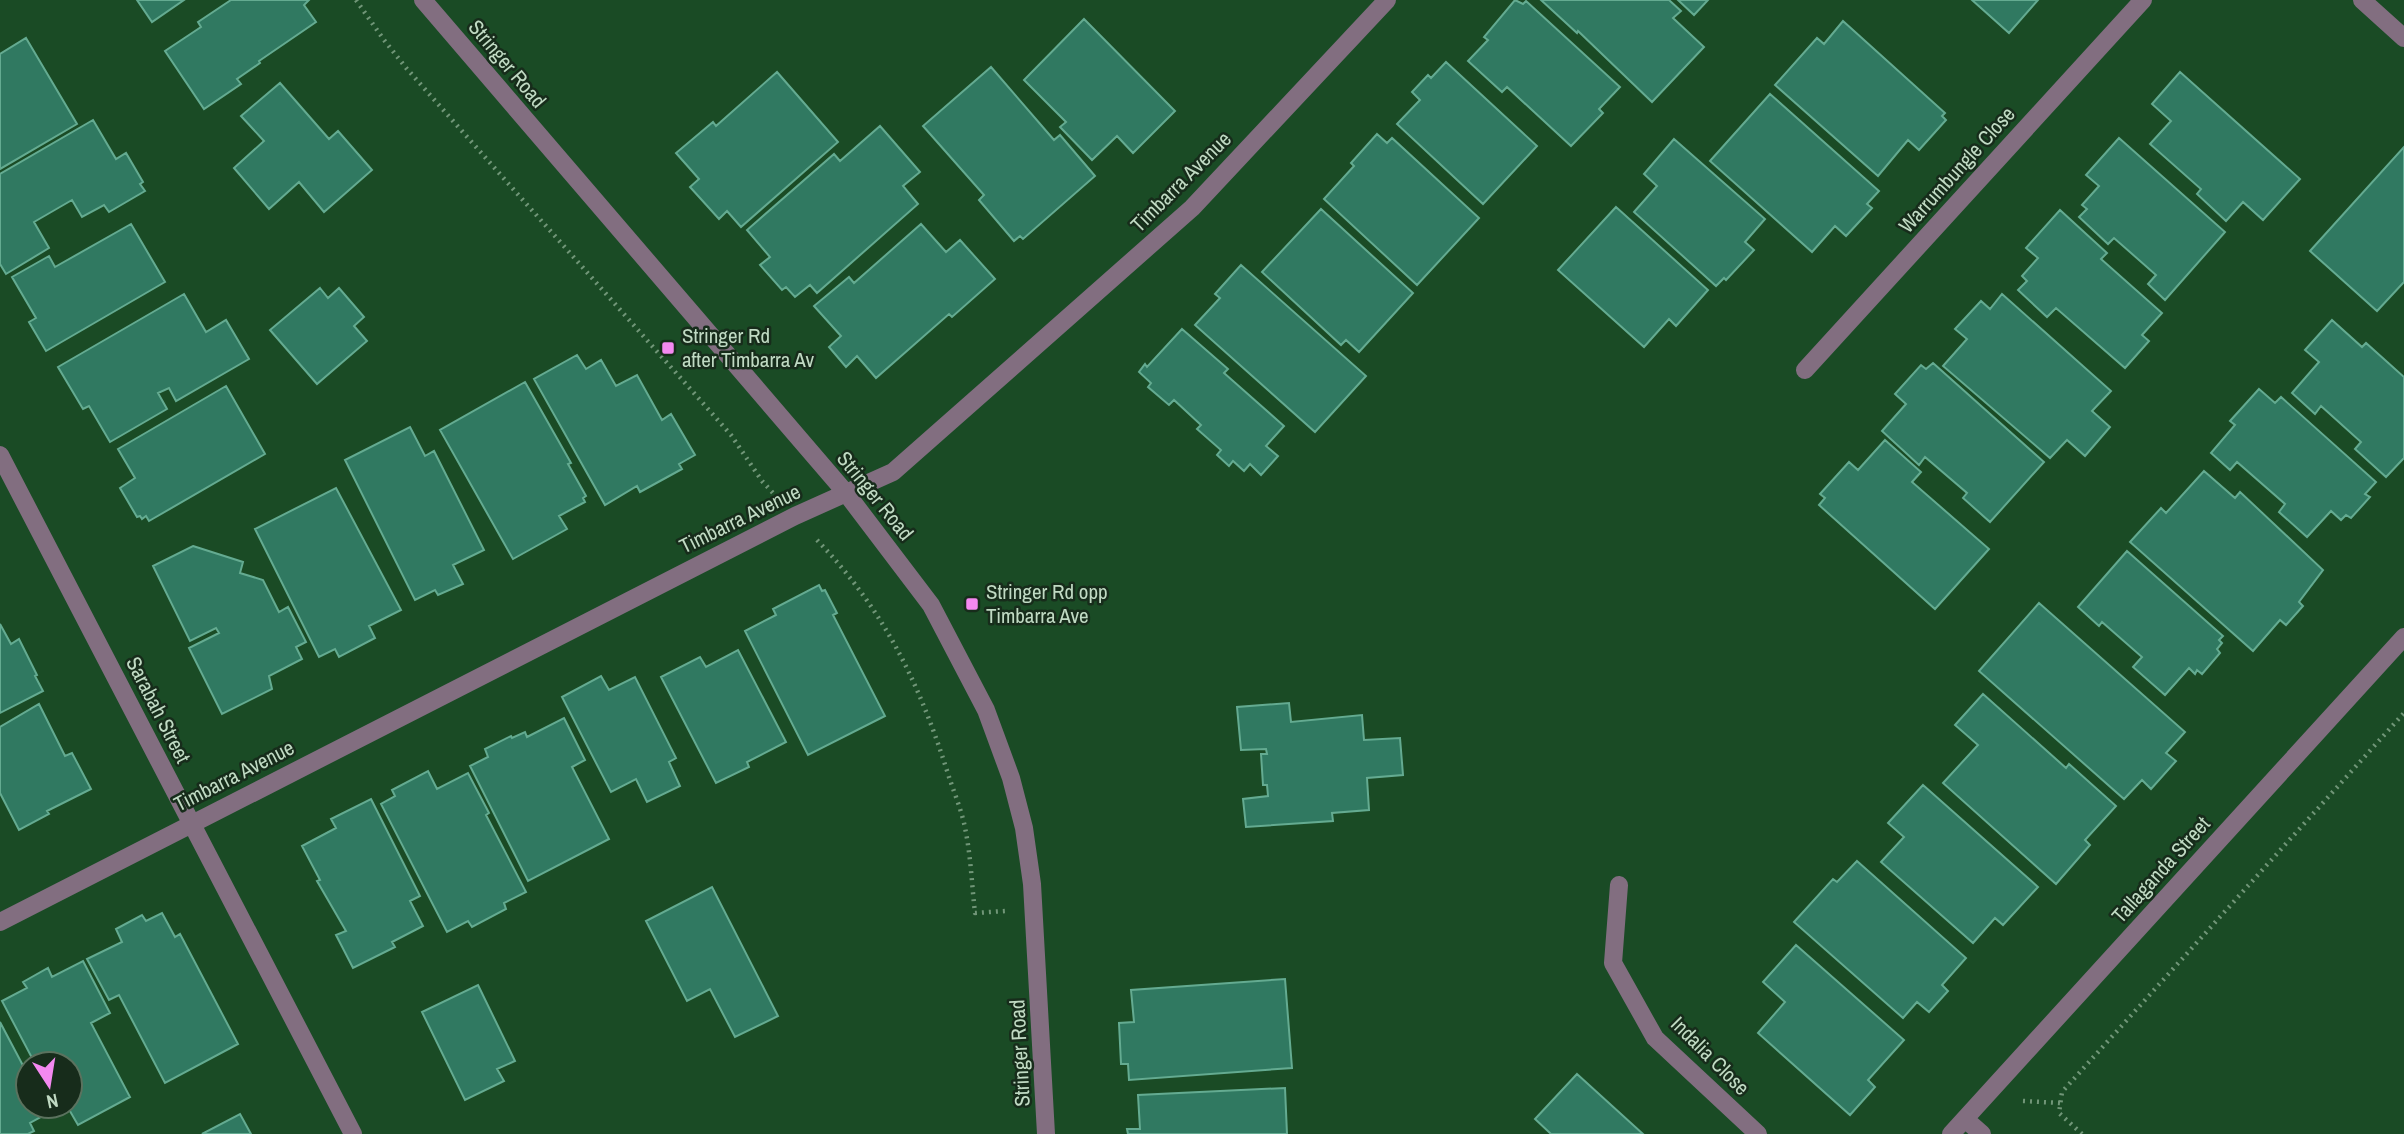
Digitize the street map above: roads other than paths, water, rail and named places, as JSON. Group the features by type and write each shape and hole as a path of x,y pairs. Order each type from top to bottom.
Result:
{"street":[{"name":"Stringer Road","path":"423,0 846,494 931,605 986,710 1011,778 1024,828 1034,909 1046,1134"},
{"name":"Timbarra Avenue","path":"0,922 795,516 893,472 1192,208 1387,0"},
{"name":"Warrumbungle Close","path":"1805,370 2143,0"},
{"path":"2362,0 2404,38"},
{"name":"Sarabah Street","path":"0,455 353,1134"},
{"name":"Tallaganda Street","path":"1951,1134 2404,638"},
{"name":"Indalia Close","path":"1619,885 1613,963 1656,1038 1758,1134"},
{"path":"1965,1119 1982,1134"}],"place":[{"name":"Stringer Rd after Timbarra Av","path":"668,348"},
{"name":"Stringer Rd opp Timbarra Ave","path":"972,604"}]}
